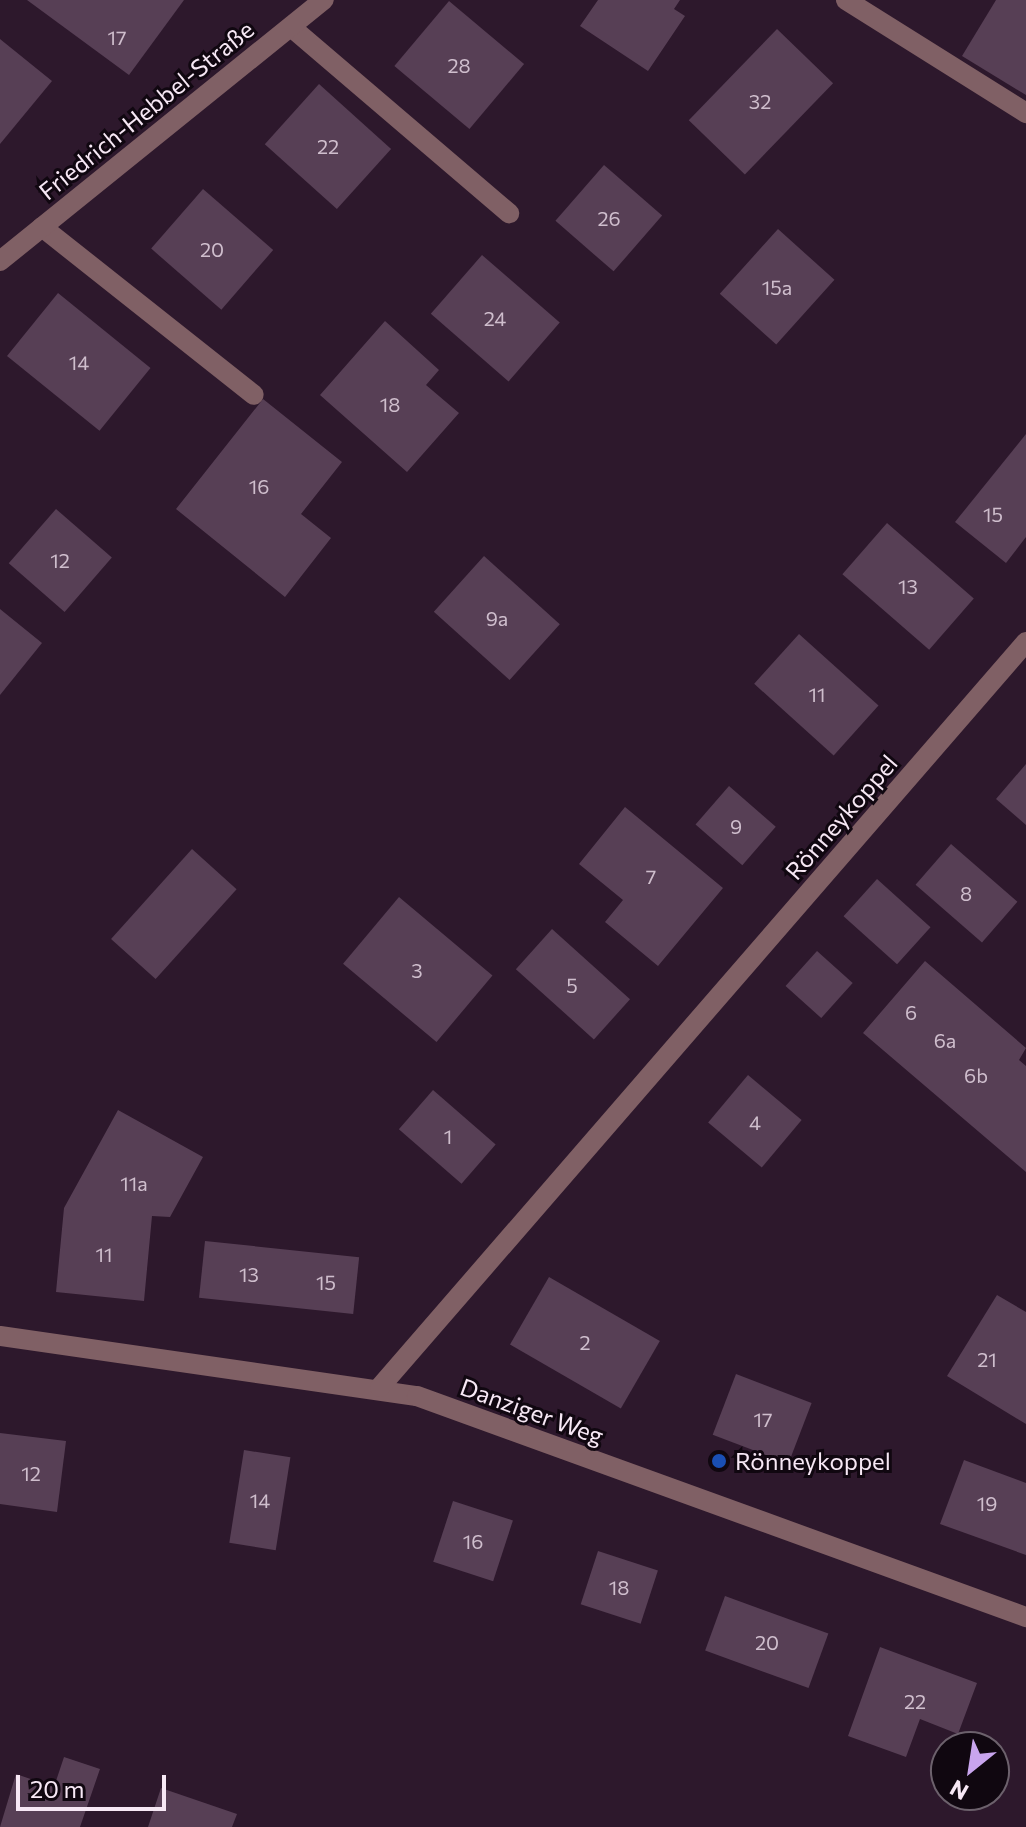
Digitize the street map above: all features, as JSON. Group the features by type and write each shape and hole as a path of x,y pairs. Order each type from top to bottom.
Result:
{"street":[{"path":"846,0 1026,113"},
{"name":"Friedrich-Hebbel-Straße","path":"0,261 291,27 317,2"},
{"path":"291,27 509,213"},
{"path":"42,227 254,395"},
{"name":"Rönneykoppel","path":"380,1387 1026,642"},
{"name":"Danziger Weg","path":"0,1336 380,1387 1026,1617"}],"building":[{"path":"27,0 184,0 129,75"},
{"path":"598,0 680,0 674,9 685,16 648,71 580,26"},
{"path":"996,0 1026,0 1026,95 962,56"},
{"path":"449,1 524,64 469,129 394,66"},
{"path":"777,29 833,83 745,175 689,120"},
{"path":"0,39 52,81 0,144"},
{"path":"319,84 391,149 337,209 265,144"},
{"path":"604,165 662,216 614,271 555,221"},
{"path":"203,189 273,250 221,310 151,249"},
{"path":"778,229 834,280 776,345 720,294"},
{"path":"482,255 560,323 509,381 431,314"},
{"path":"58,293 150,368 100,431 7,356"},
{"path":"385,321 439,370 426,385 459,413 407,472 320,395"},
{"path":"263,399 342,462 301,514 331,538 285,597 176,509"},
{"path":"1026,434 1026,537 1006,563 955,522"},
{"path":"56,509 112,558 65,612 9,563"},
{"path":"887,523 974,598 929,650 842,574"},
{"path":"484,556 560,624 510,680 434,612"},
{"path":"0,609 42,643 0,695"},
{"path":"799,634 879,706 834,755 754,684"},
{"path":"1026,764 1026,825 996,799"},
{"path":"729,786 776,827 742,865 696,824"},
{"path":"625,807 723,888 658,966 605,922 623,900 579,864"},
{"path":"951,844 1017,902 982,942 916,885"},
{"path":"192,849 237,889 156,979 111,939"},
{"path":"877,879 931,927 897,964 844,916"},
{"path":"399,897 492,975 437,1042 343,964"},
{"path":"552,929 630,999 594,1039 516,969"},
{"path":"817,951 853,983 821,1018 786,986"},
{"path":"925,961 1026,1048 1019,1060 1026,1066 1026,1172 863,1033"},
{"path":"748,1075 802,1120 762,1167 708,1122"},
{"path":"433,1090 496,1144 462,1184 399,1129"},
{"path":"118,1110 203,1157 170,1217 152,1216 144,1301 56,1292 64,1208"},
{"path":"205,1241 359,1257 353,1314 199,1298"},
{"path":"549,1277 660,1341 621,1409 510,1345"},
{"path":"997,1295 1026,1312 1026,1424 947,1376"},
{"path":"736,1374 812,1403 788,1464 713,1435"},
{"path":"0,1433 66,1441 57,1512 0,1504"},
{"path":"244,1450 290,1457 276,1550 229,1543"},
{"path":"964,1460 1026,1483 1026,1555 940,1524"},
{"path":"453,1501 513,1520 493,1581 433,1562"},
{"path":"598,1551 658,1570 641,1624 581,1604"},
{"path":"725,1596 828,1634 809,1688 705,1651"},
{"path":"880,1647 977,1683 959,1731 950,1731 920,1719 906,1757 848,1736"},
{"path":"64,1757 100,1769 80,1827 0,1827 16,1774 54,1787"},
{"path":"161,1788 237,1814 232,1827 148,1827"}],"place":[{"name":"Rönneykoppel","path":"719,1461"}]}
